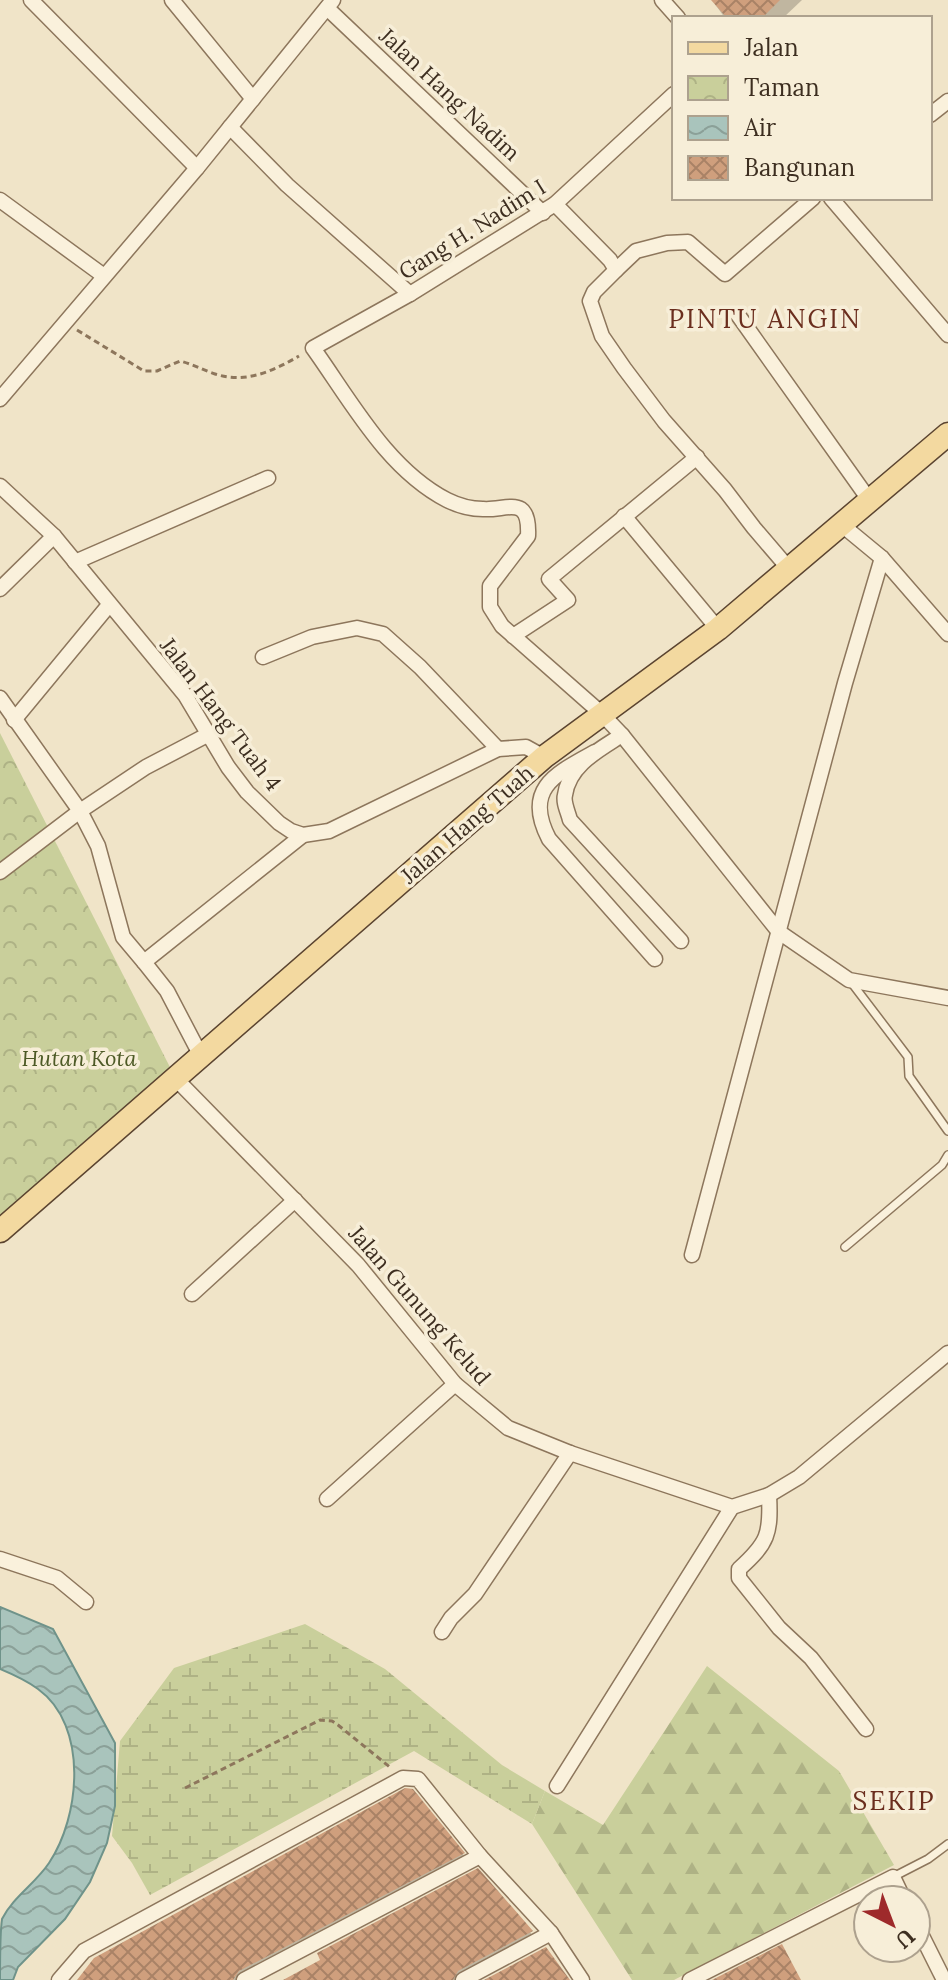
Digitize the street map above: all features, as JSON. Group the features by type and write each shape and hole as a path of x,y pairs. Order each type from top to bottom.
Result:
{"main road":[{"name":"Jalan Hang Tuah","path":"0,1231 544,757 718,629 948,434"}],"street":[{"path":"31,0 197,168"},
{"path":"172,0 253,99"},
{"path":"662,0 676,16"},
{"path":"0,399 197,168 330,4"},
{"name":"Jalan Hang Nadim","path":"330,4 549,208 600,249 616,270"},
{"name":"Gang H. Nadim I","path":"313,348 410,294 549,208 672,96"},
{"path":"932,113 948,101"},
{"path":"230,127 287,185 410,294"},
{"path":"0,200 104,276"},
{"path":"790,570 664,421 602,336 590,301 594,292 636,251 667,243 688,242 725,274 811,200"},
{"path":"836,200 948,335"},
{"path":"738,315 870,501"},
{"path":"313,348 389,453 406,471 447,500 463,506 485,510 511,505 520,509 526,518 528,536 490,586 490,607 496,617 622,735 779,932 849,980 948,998"},
{"path":"513,636 568,600 549,579 697,457"},
{"path":"75,562 268,478"},
{"name":"Jalan Hang Tuah 4","path":"0,486 54,536 185,695 228,767 247,792 279,823 303,835"},
{"path":"624,516 718,629"},
{"path":"842,525 882,558 948,634"},
{"path":"0,589 54,536"},
{"path":"692,1255 845,683 882,558"},
{"path":"14,720 109,605"},
{"path":"263,657 312,637 357,628 383,634 420,667 498,749"},
{"path":"0,698 80,811 98,846 123,937 167,991 201,1056"},
{"path":"0,872 80,811 146,767 209,734"},
{"path":"622,735 547,782 540,798 539,820 549,839 655,959"},
{"path":"144,962 303,835 329,831 498,749 526,747 544,757"},
{"path":"595,752 572,773 564,797 570,820 681,941"},
{"name":"Jalan Gunung Kelud","path":"176,1079 358,1265 455,1384 508,1428 570,1453 732,1507"},
{"path":"192,1294 295,1200"},
{"path":"557,1786 732,1507 769,1495 820,1461 948,1353"},
{"path":"327,1499 455,1384"},
{"path":"442,1632 475,1594 570,1453"},
{"path":"769,1495 770,1519 766,1538 760,1551 739,1569 739,1578 779,1628 811,1658 866,1729"},
{"path":"0,1559 57,1578 86,1602"},
{"path":"59,1980 84,1951 403,1778 418,1779 480,1856 551,1933 582,1980"},
{"path":"244,1980 480,1856"},
{"path":"694,1979 893,1877 896,1884"},
{"path":"463,1980 551,1933"},
{"path":"932,1956 944,1980"}],"lane":[{"path":"849,980 908,1057 909,1076 948,1131"},
{"path":"845,1247 942,1165 948,1155"},
{"path":"893,1877 928,1859 948,1844"}],"path":[{"path":"64,321 151,373 180,361 216,375 246,378 274,370 313,348"},
{"path":"185,1788 320,1720 338,1725 403,1778"}],"green space":[{"name":"Hutan Kota","path":"0,733 176,1079 0,1226"},
{"path":"305,1624 385,1669 502,1765 545,1791 532,1824 414,1751 150,1895 112,1836 120,1741 174,1668"},
{"path":"707,1666 839,1771 894,1865 852,1884 852,1887 674,1980 632,1980 532,1824 545,1791 603,1825"}],"water":[{"path":"0,1607 53,1629 115,1743 115,1806 107,1843 90,1882 65,1919 18,1967 13,1980 0,1980 2,1919 43,1871 60,1844 73,1797 74,1773 66,1725 54,1705 34,1686 0,1669"}],"building":[{"path":"711,0 780,0 764,16 725,16"},
{"path":"405,1788 413,1789 465,1853 239,1971 233,1980 77,1980 94,1958"},
{"path":"478,1868 533,1931 458,1971 453,1980 283,1980 320,1960 317,1953"},
{"path":"782,1944 801,1980 712,1980"},
{"path":"546,1947 570,1980 484,1980"}],"district":[{"name":"PINTU ANGIN","path":"765,319"},
{"name":"SEKIP","path":"894,1801"}]}
